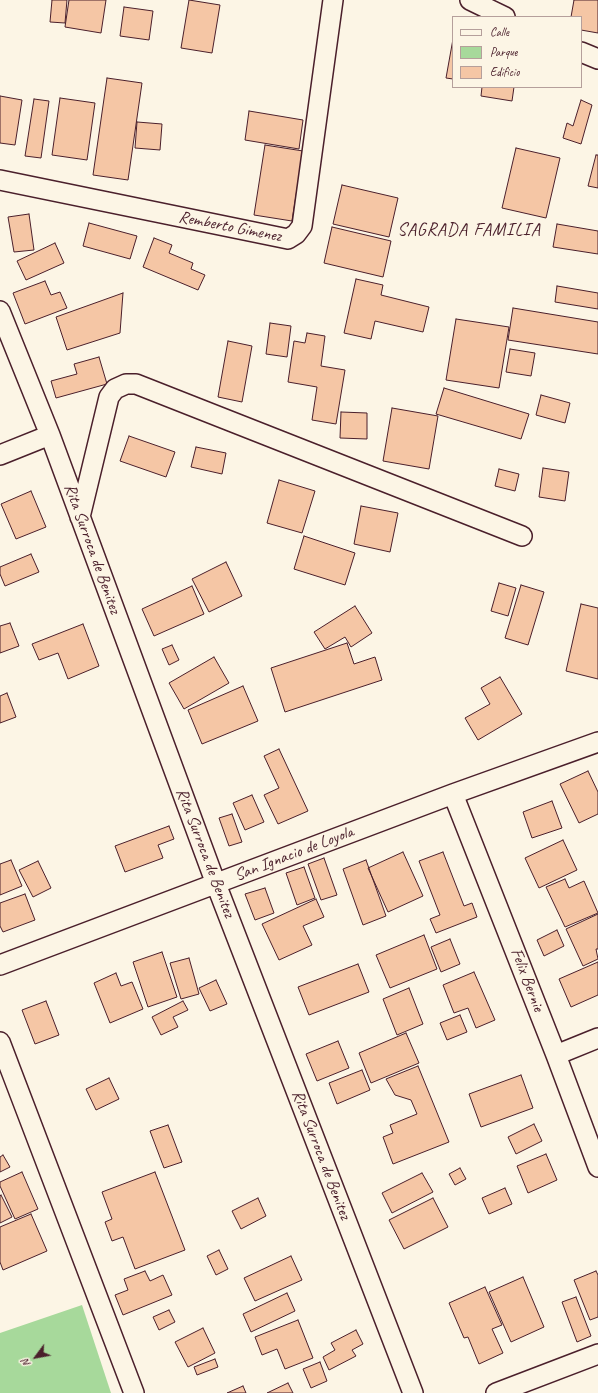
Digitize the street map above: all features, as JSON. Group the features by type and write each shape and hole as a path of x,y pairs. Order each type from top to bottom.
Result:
{"street":[{"path":"470,0 503,16"},
{"name":"Remberto Gimenez","path":"0,180 288,239 296,234 302,226 330,1"},
{"path":"582,52 598,59"},
{"name":"Rita Surroca de Benitez","path":"0,311 50,435 216,884 413,1393"},
{"path":"80,518 108,397 115,389 126,384 136,384 522,536"},
{"path":"0,455 50,435"},
{"name":"San Ignacio de Loyola","path":"0,965 454,794 598,742"},
{"name":"Felix Bernie","path":"454,794 556,1054 598,1167"},
{"path":"556,1054 598,1038"},
{"path":"0,1042 134,1393"},
{"path":"496,1393 598,1354"}],"green space":[{"path":"82,1305 111,1393 0,1393 0,1333"}],"building":[{"path":"52,0 67,0 65,23 50,22"},
{"path":"69,0 106,0 101,33 65,27"},
{"path":"189,0 220,5 212,53 181,48"},
{"path":"574,0 598,0 598,33 582,30 582,16 571,16"},
{"path":"124,7 153,11 149,40 120,36"},
{"path":"452,45 452,79 446,78"},
{"path":"107,78 142,83 128,180 93,175"},
{"path":"482,88 514,88 512,101 481,96"},
{"path":"0,96 22,100 15,145 0,143"},
{"path":"60,98 95,103 87,160 52,155"},
{"path":"34,99 49,101 41,158 25,156"},
{"path":"581,100 592,105 581,144 563,138 567,123 573,126"},
{"path":"249,111 303,120 299,149 245,140"},
{"path":"137,122 162,124 160,150 135,148"},
{"path":"265,145 303,151 292,221 254,215"},
{"path":"516,148 560,158 546,218 502,208"},
{"path":"596,155 598,155 598,188 588,186"},
{"path":"342,185 398,198 389,237 333,224"},
{"path":"29,214 34,250 14,252 8,217"},
{"path":"89,223 137,236 130,259 83,246"},
{"path":"557,224 598,231 598,254 553,247"},
{"path":"332,227 391,241 383,277 324,263"},
{"path":"154,238 172,245 169,253 193,263 191,269 205,275 198,290 143,267"},
{"path":"55,243 64,263 26,280 17,261"},
{"path":"356,279 383,285 381,295 429,307 423,332 375,321 371,339 344,333"},
{"path":"45,281 51,295 60,292 67,308 25,324 13,293"},
{"path":"557,286 598,293 598,309 555,302"},
{"path":"123,293 120,333 67,350 56,317"},
{"path":"513,308 598,322 598,354 508,340"},
{"path":"456,319 509,327 499,388 446,380"},
{"path":"270,323 291,326 287,357 266,354"},
{"path":"307,333 325,336 321,366 345,370 336,424 312,420 317,387 288,382 294,341 305,343"},
{"path":"228,341 252,346 242,402 218,397"},
{"path":"510,349 535,353 531,376 506,372"},
{"path":"99,357 107,384 56,398 51,381 77,374 74,364"},
{"path":"444,388 529,414 521,439 436,414"},
{"path":"541,395 570,403 565,423 536,415"},
{"path":"392,408 438,416 429,469 383,461"},
{"path":"341,412 367,413 367,439 340,438"},
{"path":"129,436 175,452 166,477 120,461"},
{"path":"196,447 226,453 222,474 191,467"},
{"path":"543,468 569,472 565,501 539,497"},
{"path":"499,469 519,474 515,491 495,486"},
{"path":"279,480 315,491 302,533 267,523"},
{"path":"31,491 46,527 16,539 1,504"},
{"path":"361,506 398,513 390,552 354,544"},
{"path":"304,536 355,553 345,585 294,569"},
{"path":"31,554 39,572 5,586 0,574 0,567"},
{"path":"226,562 242,596 209,612 192,579"},
{"path":"499,583 516,588 508,616 491,611"},
{"path":"521,585 544,592 528,645 505,638"},
{"path":"192,586 204,614 154,636 142,609"},
{"path":"581,604 598,608 598,679 566,671"},
{"path":"355,606 372,633 351,647 345,637 325,649 314,632"},
{"path":"10,623 19,646 0,653 0,626"},
{"path":"83,624 99,666 68,679 58,653 39,660 32,644"},
{"path":"347,643 354,664 375,657 382,680 285,712 271,668"},
{"path":"172,645 179,660 169,665 162,649"},
{"path":"214,657 229,683 184,709 169,683"},
{"path":"500,677 522,714 478,740 465,718 490,704 481,688"},
{"path":"243,686 258,721 202,744 188,710"},
{"path":"7,693 16,717 0,723 0,696"},
{"path":"279,749 308,811 278,824 264,795 279,788 264,756"},
{"path":"588,771 598,792 598,814 579,823 560,784"},
{"path":"252,795 264,822 245,830 233,803"},
{"path":"552,801 562,828 532,838 523,812"},
{"path":"232,814 242,842 229,846 219,818"},
{"path":"169,826 174,839 158,845 163,858 125,872 115,846"},
{"path":"563,840 577,870 539,888 525,858"},
{"path":"403,852 423,896 388,912 368,868"},
{"path":"443,852 464,906 472,903 477,917 436,933 430,919 440,915 419,861"},
{"path":"324,858 337,895 321,900 308,864"},
{"path":"11,860 22,886 0,895 0,864"},
{"path":"366,860 386,916 363,925 343,869"},
{"path":"38,861 51,888 33,897 19,870"},
{"path":"304,867 315,898 297,905 286,873"},
{"path":"565,879 569,888 584,881 598,913 565,927 546,887"},
{"path":"265,888 274,913 255,920 245,894"},
{"path":"25,894 35,920 3,932 0,926 0,903"},
{"path":"316,899 324,917 303,926 312,945 279,960 262,924"},
{"path":"598,914 598,949 596,949 598,959 583,966 566,929"},
{"path":"557,930 564,946 544,956 537,940"},
{"path":"424,935 437,969 390,988 376,955"},
{"path":"450,939 460,964 441,972 431,947"},
{"path":"162,952 177,997 148,1007 133,962"},
{"path":"189,958 199,994 181,999 170,963"},
{"path":"598,962 598,995 571,1007 559,979"},
{"path":"358,964 369,992 309,1015 298,987"},
{"path":"474,972 495,1020 476,1028 468,1008 454,1013 443,985"},
{"path":"116,973 121,986 132,982 143,1009 110,1023 94,983"},
{"path":"216,980 227,1004 210,1011 199,988"},
{"path":"409,988 423,1024 397,1035 383,999"},
{"path":"46,1001 59,1035 35,1044 22,1010"},
{"path":"183,1001 188,1010 173,1017 178,1027 161,1035 152,1017"},
{"path":"460,1015 467,1032 447,1040 440,1023"},
{"path":"406,1033 419,1063 371,1083 359,1053"},
{"path":"338,1041 349,1068 317,1081 306,1054"},
{"path":"418,1066 449,1142 393,1164 383,1137 393,1133 390,1125 417,1114 411,1100 395,1095 386,1079"},
{"path":"362,1070 370,1090 337,1104 329,1083"},
{"path":"521,1075 533,1108 481,1127 469,1094"},
{"path":"109,1078 119,1099 96,1110 86,1089"},
{"path":"534,1124 542,1141 516,1154 508,1137"},
{"path":"168,1125 182,1162 164,1168 150,1131"},
{"path":"546,1154 557,1180 528,1193 517,1166"},
{"path":"3,1155 10,1167 0,1172 0,1157"},
{"path":"460,1168 466,1179 455,1185 449,1174"},
{"path":"22,1172 38,1209 15,1219 0,1186 0,1182"},
{"path":"155,1172 185,1250 135,1269 123,1237 112,1241 105,1222 112,1219 102,1192"},
{"path":"422,1173 433,1192 392,1213 382,1193"},
{"path":"505,1188 512,1204 489,1214 482,1198"},
{"path":"1,1195 12,1217 0,1223 0,1196"},
{"path":"258,1198 266,1216 241,1229 232,1211"},
{"path":"433,1198 448,1227 404,1249 389,1220"},
{"path":"31,1214 47,1251 3,1270 0,1262 0,1227"},
{"path":"219,1250 228,1269 216,1275 207,1256"},
{"path":"291,1256 302,1280 255,1301 244,1278"},
{"path":"145,1271 150,1281 163,1275 172,1295 123,1315 115,1295 128,1290 124,1279"},
{"path":"596,1271 598,1275 598,1317 590,1320 574,1280"},
{"path":"523,1277 544,1327 511,1342 489,1292"},
{"path":"485,1287 502,1325 492,1329 503,1353 479,1364 468,1337 464,1338 449,1303"},
{"path":"287,1293 295,1311 251,1332 243,1314"},
{"path":"576,1297 591,1336 577,1342 562,1302"},
{"path":"169,1310 175,1322 159,1330 153,1317"},
{"path":"298,1320 313,1358 285,1369 277,1349 262,1355 255,1337"},
{"path":"203,1328 215,1353 188,1367 175,1342"},
{"path":"356,1330 363,1344 352,1350 356,1356 329,1370 323,1357 335,1350 331,1343"},
{"path":"215,1359 218,1367 197,1375 194,1367"},
{"path":"320,1362 327,1381 311,1388 303,1369"},
{"path":"288,1383 293,1393 267,1393"},
{"path":"243,1386 246,1393 227,1393"}],"district":[{"name":"SAGRADA FAMILIA","path":"469,230"}]}
